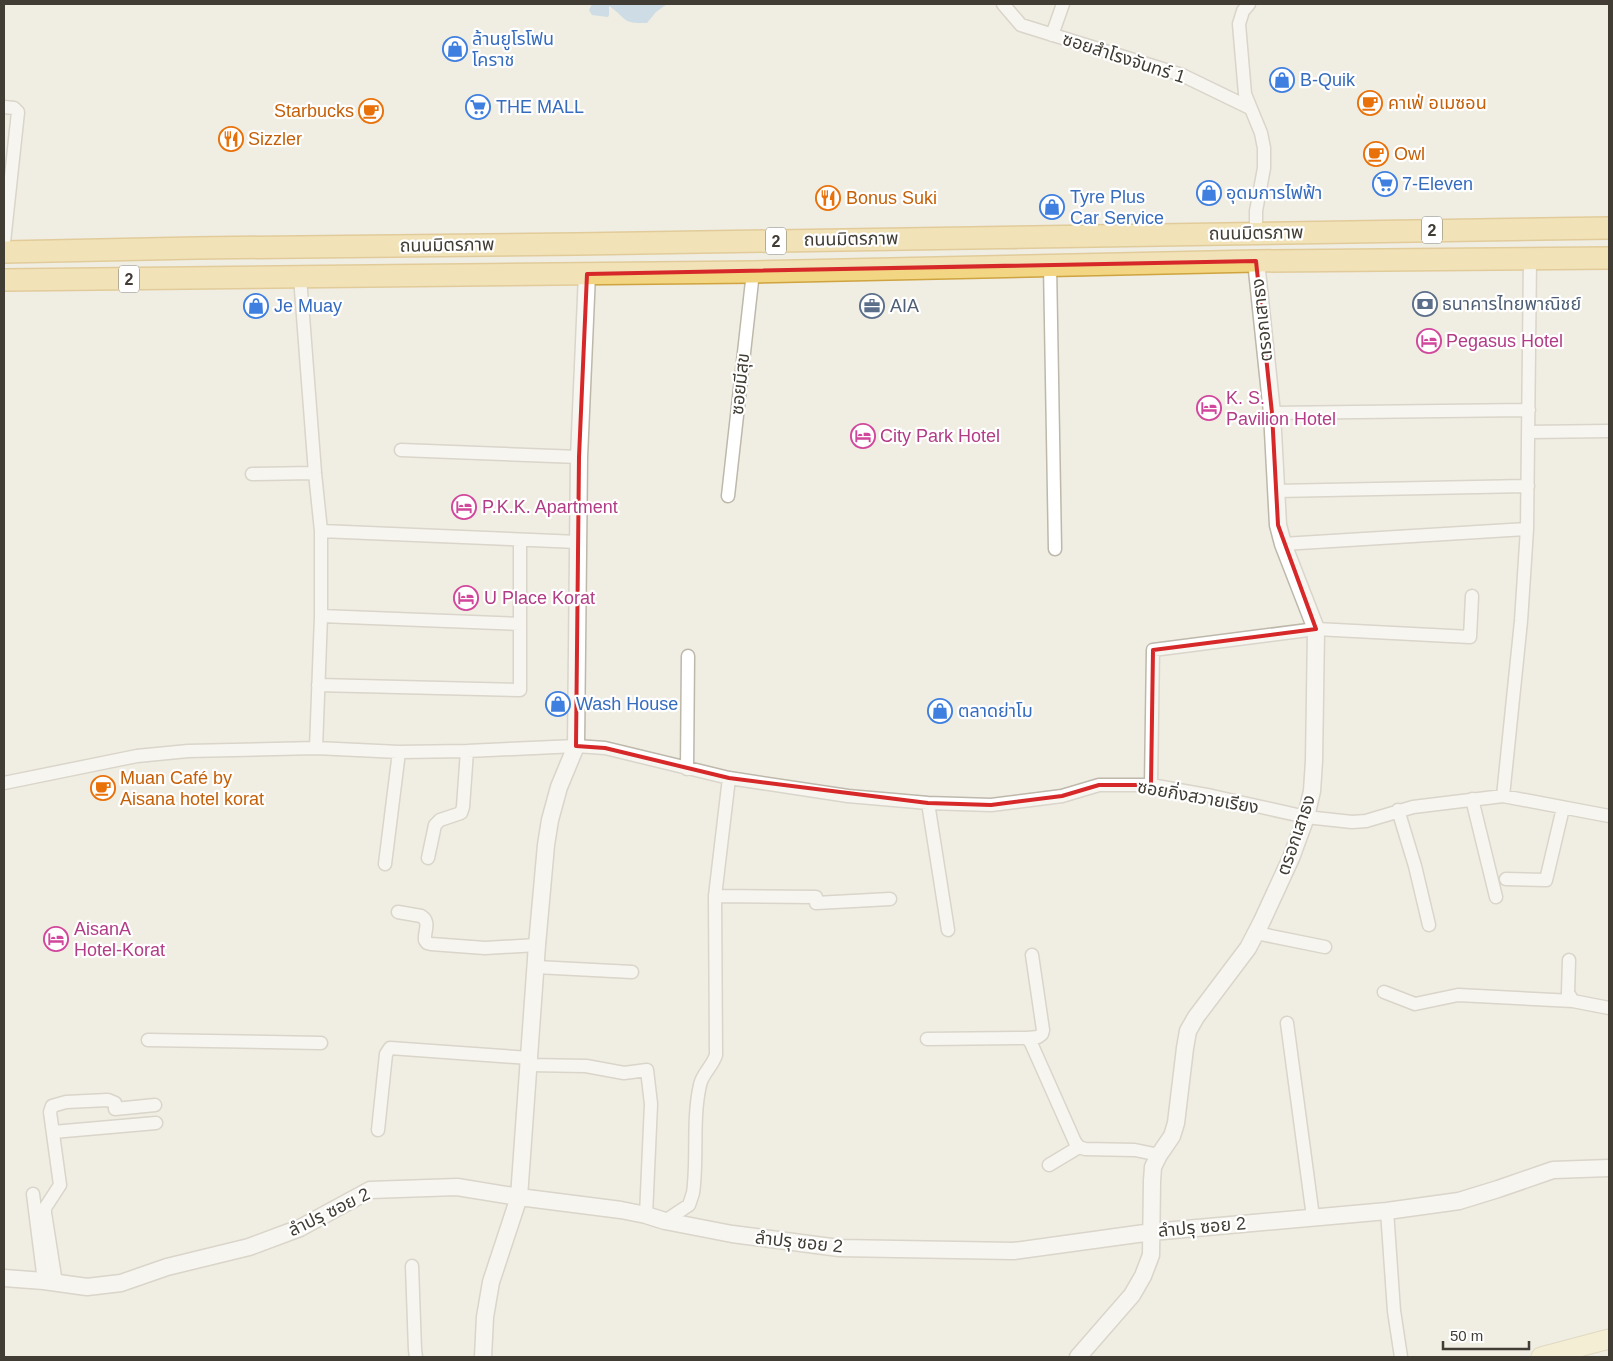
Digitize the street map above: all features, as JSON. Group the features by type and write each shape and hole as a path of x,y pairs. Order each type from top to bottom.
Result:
{"highway":[{"name":"ถนนมิตรภาพ","path":"4,252 1609,228"},
{"path":"1256,233 1256,261"},
{"name":"ถนนมิตรภาพ","path":"4,280 753,272 1256,261 1609,258"}],"main road":[{"path":"1542,1357 1609,1339"}],"street":[{"name":"ซอยสำโรงจันทร์ 1","path":"1003,4 1021,26 1182,75 1250,108"},
{"path":"1052,35 1063,4"},
{"path":"1249,4 1239,24 1245,94 1261,133 1264,148 1264,168 1256,211 1256,233"},
{"path":"4,107 14,108 18,112 4,242"},
{"path":"1503,796 1521,621 1527,529 1530,258"},
{"name":"ตรอกเสาธง","path":"1078,1357 1132,1295 1143,1276 1151,1255 1153,1167 1172,1136 1176,1123 1188,1031 1196,1017 1248,948 1256,933 1290,858 1306,817 1312,790 1316,629 1283,544 1278,525 1272,413 1256,261"},
{"path":"1050,265 1055,549"},
{"name":"ซอยมีสุข","path":"728,496 753,272"},
{"path":"483,1357 485,1317 491,1282 519,1197 537,945 544,861 550,820 559,787 576,746 579,457 587,274"},
{"path":"300,277 321,531 321,616 316,748"},
{"path":"1272,413 1529,410"},
{"path":"1529,432 1609,431"},
{"path":"401,450 579,457"},
{"path":"252,474 315,473"},
{"path":"1276,491 1528,486"},
{"path":"1283,544 1527,529"},
{"path":"321,531 578,542"},
{"path":"318,686 520,690 520,540"},
{"path":"1151,785 1153,650 1316,629 1470,637 1472,596"},
{"path":"321,616 520,624"},
{"path":"687,769 688,656"},
{"name":"ซอยกิ่งสวายเรียง","path":"4,783 146,755 188,751 316,748 398,752 576,746 605,748 729,778 848,796 928,803 991,805 1062,796 1099,785 1151,785 1212,796 1306,817 1352,822 1366,821 1398,810 1503,796 1609,816"},
{"path":"428,858 435,825 440,820 460,813 463,807 467,751"},
{"path":"385,864 398,752"},
{"path":"664,1221 689,1205 693,1193 696,1111 700,1086 716,1055 715,896 729,778"},
{"path":"1472,799 1496,897"},
{"path":"928,803 948,930"},
{"path":"1506,879 1546,880 1563,808"},
{"path":"1398,810 1415,866 1429,926"},
{"path":"715,896 816,900 890,899"},
{"path":"398,912 424,918 427,924 425,940 427,943 468,948 537,945"},
{"path":"1256,933 1324,947"},
{"path":"928,1038 1027,1038 1038,1037 1042,1034 1043,1030 1032,956"},
{"path":"1569,960 1568,993 1573,1001"},
{"path":"536,966 632,972"},
{"path":"1384,992 1415,1004 1458,994 1573,1001 1609,1008"},
{"path":"1287,1023 1313,1217"},
{"path":"1027,1038 1079,1147 1085,1149 1135,1150 1159,1155"},
{"path":"148,1040 321,1043"},
{"path":"378,1130 386,1054 390,1048 586,1066 624,1073 647,1070 651,1104 646,1215"},
{"path":"50,1282 45,1208 60,1185 50,1112 52,1106 66,1102 108,1100 115,1103 115,1109 155,1105"},
{"path":"53,1132 156,1123"},
{"path":"1049,1165 1079,1147"},
{"name":"ลำปรุ ซอย 2","path":"4,1278 87,1287 121,1283 167,1267 248,1247 300,1228 370,1190 457,1187 646,1215 664,1221 732,1234 830,1247 1014,1251 1152,1232 1387,1211 1459,1201 1553,1170 1609,1168"},
{"path":"33,1194 50,1282"},
{"path":"1387,1211 1394,1311 1401,1357"},
{"path":"412,1266 416,1357"}],"highlighted area":[{"path":"1256,261 1272,413 1278,525 1316,629 1153,650 1151,785 1099,785 1062,796 991,805 928,803 729,778 605,748 576,746 579,457 587,274"}],"water":[{"path":"592,4 667,4 656,12 647,23 639,23 628,21 609,6 608,17 592,15 589,10"}],"place":[{"name":"ล้านยูโรโฟน โคราช","path":"455,49"},
{"name":"B-Quik","path":"1282,80"},
{"name":"คาเฟ่ อเมซอน","path":"1370,103"},
{"name":"THE MALL","path":"478,107"},
{"name":"Starbucks","path":"371,111"},
{"name":"Sizzler","path":"231,139"},
{"name":"Owl","path":"1376,154"},
{"name":"7-Eleven","path":"1385,184"},
{"name":"อุดมการไฟฟ้า","path":"1209,193"},
{"name":"Bonus Suki","path":"828,198"},
{"name":"Tyre Plus Car Service","path":"1052,207"},
{"name":"ธนาคารไทยพาณิชย์","path":"1425,304"},
{"name":"Je Muay","path":"256,306"},
{"name":"AIA","path":"872,306"},
{"name":"Pegasus Hotel","path":"1429,341"},
{"name":"K. S. Pavilion Hotel","path":"1209,408"},
{"name":"City Park Hotel","path":"863,436"},
{"name":"P.K.K. Apartment","path":"464,507"},
{"name":"U Place Korat","path":"466,598"},
{"name":"Wash House","path":"558,704"},
{"name":"ตลาดย่าโม","path":"940,711"},
{"name":"Muan Café by Aisana hotel korat","path":"103,788"},
{"name":"AisanA Hotel-Korat","path":"56,939"}]}
